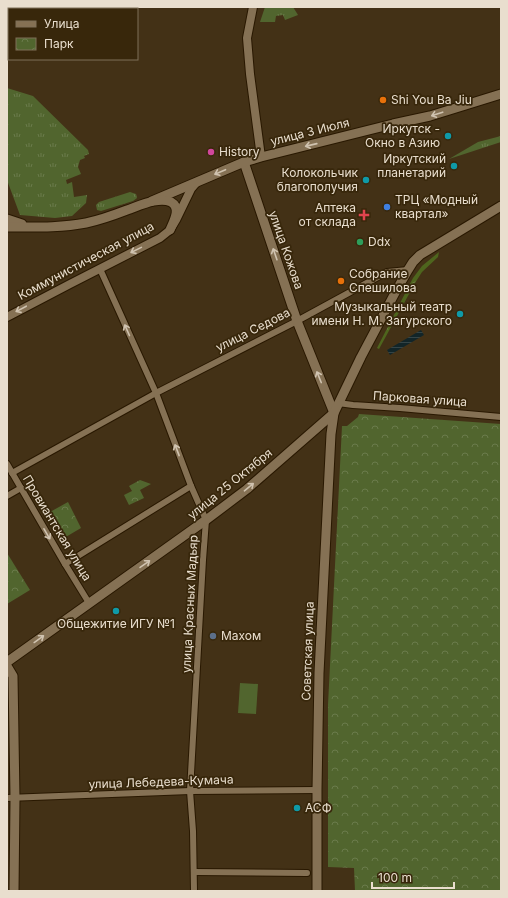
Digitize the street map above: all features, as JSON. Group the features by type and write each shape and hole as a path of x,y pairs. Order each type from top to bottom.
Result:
{"main road":[{"name":"улица 3 Июля","path":"7,227 59,226 87,223 152,201 261,156 430,116 501,94"},
{"name":"улица Кожова","path":"244,162 297,321 334,413"},
{"path":"152,201 166,201 171,202 174,205 176,215 170,230"},
{"path":"408,270 420,255 501,206"},
{"path":"7,219 31,227"},
{"name":"улица 25 Октября","path":"7,662 247,489 334,413 361,357 408,270"},
{"name":"Советская улица","path":"317,891 319,673 331,434 334,413"},
{"path":"7,666 13,676 11,798 14,891"}],"street":[{"path":"253,7 247,38 250,74 261,156"},
{"name":"Коммунистическая улица","path":"7,317 160,238 170,230 191,189 197,182"},
{"name":"улица Красных Мадьяр","path":"100,268 156,393 191,486 206,520 190,791 193,831 194,891"},
{"name":"улица Седова","path":"12,473 156,393 297,321 387,272 408,270"},
{"name":"Парковая улица","path":"338,403 501,417"},
{"name":"Провиантская улица","path":"7,464 89,603"},
{"path":"65,564 191,486"},
{"path":"7,496 21,488"},
{"name":"улица Лебедева-Кумача","path":"11,798 190,791 317,790"},
{"path":"194,872 307,873"}],"green space":[{"path":"265,7 293,7 298,15 285,20 283,15 276,16 275,22 260,22"},
{"path":"7,88 33,96 88,150 89,154 80,160 78,167 81,174 66,180 67,184 72,182 74,197 87,195 86,203 72,216 55,218 20,215 7,180"},
{"path":"501,136 501,142 449,159 478,142"},
{"path":"130,192 136,194 137,198 133,201 101,211 97,210 96,205 99,202"},
{"path":"439,252 438,257 422,272 379,349 377,348 413,278 422,266"},
{"path":"359,414 501,424 501,891 355,891 354,868 328,867 328,705 342,426 347,426 358,417"},
{"path":"140,480 151,484 140,490 144,498 129,505 124,495 132,491 129,486"},
{"path":"68,502 81,528 64,538 50,512"},
{"path":"7,553 30,590 7,604"},
{"path":"240,683 258,684 256,714 238,713"}],"water":[{"path":"421,330 424,335 390,355 387,350"}],"place":[{"name":"Shi You Ba Jiu","path":"383,100"},
{"name":"Иркутск - Окно в Азию","path":"448,136"},
{"name":"History","path":"211,152"},
{"name":"Иркутский планетарий","path":"454,166"},
{"name":"Колокольчик благополучия","path":"366,180"},
{"name":"ТРЦ «Модный квартал»","path":"387,207"},
{"name":"Аптека от склада","path":"364,215"},
{"name":"Ddx","path":"360,242"},
{"name":"Собрание Спешилова","path":"341,281"},
{"name":"Музыкальный театр имени Н. М. Загурского","path":"460,314"},
{"name":"Общежитие ИГУ №1","path":"116,611"},
{"name":"Махом","path":"213,636"},
{"name":"АСФ","path":"297,808"}]}
